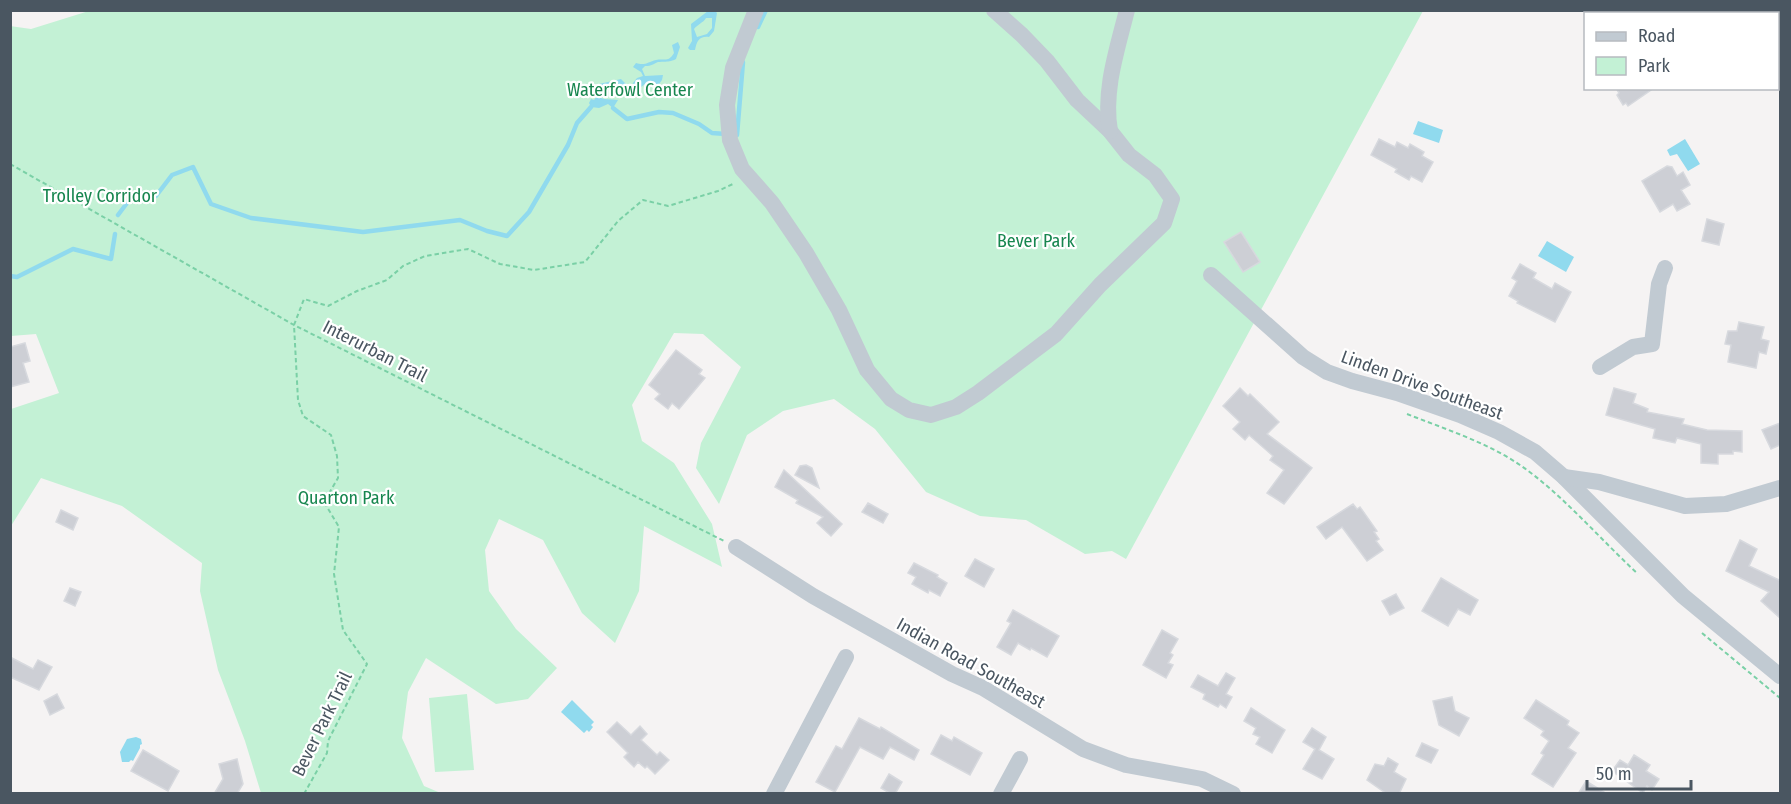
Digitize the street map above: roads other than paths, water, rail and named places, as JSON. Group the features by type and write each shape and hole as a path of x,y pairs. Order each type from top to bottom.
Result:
{"street":[{"path":"756,10 734,68 727,105 730,140 742,169 772,203 806,253 839,310 867,370 891,399 909,410 931,415 956,407 978,393 1056,334 1100,285 1164,223 1172,199 1155,175 1130,154 1110,131 1077,100 1047,61 994,10"},
{"path":"1110,131 1107,114 1110,84 1127,10"},
{"path":"1600,367 1633,347 1652,344 1659,284 1665,268"},
{"name":"Linden Drive Southeast","path":"1211,275 1303,357 1328,372 1397,393 1499,432 1535,452 1564,477 1683,597 1780,676"},
{"path":"1564,477 1599,482 1685,506 1726,504 1780,488"},
{"name":"Indian Road Southeast","path":"736,547 813,596 952,675 983,688 1083,749 1126,765 1202,779 1233,794"},
{"path":"774,794 846,657"},
{"path":"1001,794 1020,759"}],"water":[{"path":"708,11 717,13 714,31 709,37 699,40 695,50 688,48 692,41 691,24","holes":["706,18 712,18 712,28 707,34 697,37 694,29"]},
{"path":"678,42 680,47 676,59 658,62 642,69 645,76 663,75 659,84 645,84 636,91 633,83 637,78 643,76 633,67 636,63 644,64 668,59 674,53 672,45"},
{"path":"621,79 626,84 623,89 613,85 603,89 601,98 618,100 613,108 608,104 599,108 591,107 589,103 591,99 594,100 601,91 598,89 599,84"},
{"path":"1418,121 1443,130 1439,143 1413,134"},
{"path":"1685,139 1700,164 1688,171 1677,154 1670,156 1667,150"},
{"path":"1547,241 1574,257 1566,272 1538,256"},
{"path":"572,700 594,722 589,732 587,730 584,733 561,712"},
{"path":"136,737 141,739 142,744 133,761 122,762 120,752 127,739"}],"waterway":[{"path":"758,27 766,10"},
{"path":"737,135 743,62"},
{"path":"118,215 133,195 156,196 172,175 193,167 211,204 251,218 363,232 460,220 507,236 529,212 568,145 577,123 591,107"},
{"path":"613,108 627,119 659,112 673,113 699,124 712,133 726,134"},
{"path":"10,276 17,277 73,249 111,259 115,234"}],"park label":[{"name":"Waterfowl Center","path":"630,90"},
{"name":"Trolley Corridor","path":"100,196"},
{"name":"Bever Park","path":"1036,241"},
{"name":"Quarton Park","path":"346,498"}]}
